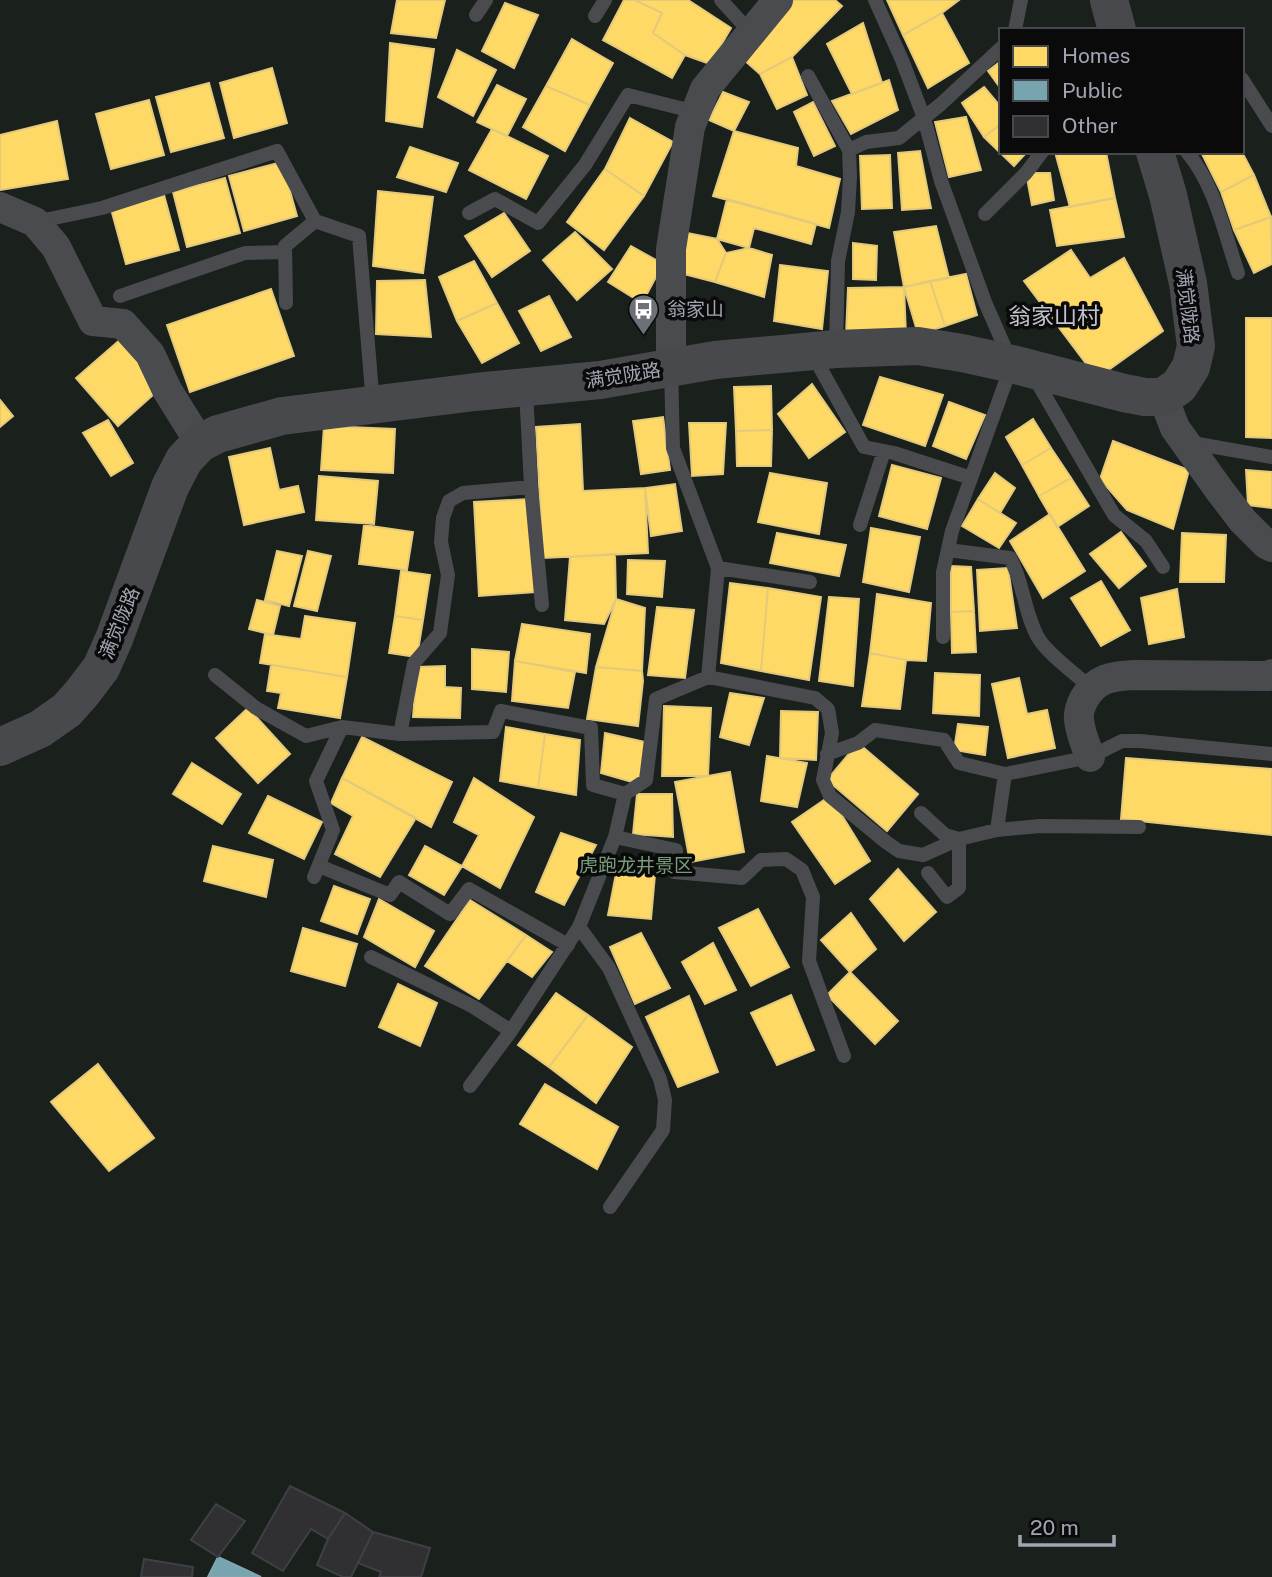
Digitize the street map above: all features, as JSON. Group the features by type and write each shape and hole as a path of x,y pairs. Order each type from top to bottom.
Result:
{"street":[{"path":"671,368 671,249 690,127 705,89 778,0"},
{"path":"1109,0 1116,28"},
{"name":"满觉陇路","path":"0,747 40,729 66,710 101,668 170,487 184,460 200,443 218,434 282,416 475,392 600,380 715,360 918,346 1020,366 1124,393 1163,397 1179,386 1191,366 1196,346 1188,282 1168,195 1155,154"},
{"path":"0,207 34,222 56,247 93,321 123,324 149,354 167,390 200,443"},
{"path":"1163,397 1175,428 1257,529"},
{"path":"1090,757 1079,720 1081,704 1091,688 1101,681 1117,676 1135,675 1272,674"}],"lane":[{"path":"476,15 486,0"},
{"path":"595,16 605,0"},
{"path":"721,0 751,33"},
{"path":"875,0 924,118 941,181 985,302 1020,366 1114,515 1146,541 1163,568"},
{"path":"1015,28 1021,0"},
{"path":"849,150 866,142 899,138 999,50"},
{"path":"808,76 849,150 848,212 824,351 864,447 971,478"},
{"path":"1244,82 1272,126"},
{"path":"469,213 495,199 538,223 585,164 628,95 696,112"},
{"path":"34,222 103,208 277,151 315,221 359,236 374,405"},
{"path":"985,214 1026,173 1040,154"},
{"path":"1188,154 1197,164 1209,186 1238,273"},
{"path":"286,303 285,246 315,221"},
{"path":"120,296 245,253 285,252"},
{"path":"943,637 943,572 952,531 971,478 1020,366"},
{"path":"671,368 673,448 718,568 708,677"},
{"path":"526,388 531,487 542,605"},
{"path":"1185,442 1272,457"},
{"path":"860,524 884,451"},
{"path":"400,734 414,663 440,633 448,575 441,542 443,518 449,501 463,493 531,487"},
{"path":"948,550 1010,558 1032,626 1041,643 1091,688"},
{"path":"718,568 810,582"},
{"path":"215,675 256,708 306,736 342,727 400,734 493,732 502,711 591,728 593,785 625,794"},
{"path":"470,1086 511,1031 579,928 615,837 625,794 646,780 656,699 708,677 816,698 828,709 832,733 823,780 830,796 898,851 923,855 959,839 997,830 1040,826 1139,828"},
{"path":"342,727 316,780 333,830 316,871 390,895 399,882 450,914 469,889 568,945"},
{"path":"827,754 858,743 875,730 944,740 959,762 1005,774 1090,757 1122,741 1272,754"},
{"path":"997,830 1005,774"},
{"path":"921,813 945,835 959,839"},
{"path":"615,837 676,850 674,872 742,878 761,860 786,859 802,870 813,897 809,961 844,1056"},
{"path":"928,873 947,897 959,888 959,839"},
{"path":"579,928 609,968 660,1079 665,1100 663,1130 610,1207"},
{"path":"371,957 472,1006 511,1031"}],"green space":[{"name":"虎跑龙井景区","path":"0,0 1272,0 1272,1577 0,1577"}],"building: Homes":[{"path":"397,0 445,0 436,38 391,33"},
{"path":"624,0 635,0 662,13 653,33 685,55 672,78 603,40"},
{"path":"635,0 688,0 731,28 710,64 685,55 653,33 662,13"},
{"path":"794,0 835,0 842,6 792,57 760,74 744,60"},
{"path":"887,0 959,0 903,35"},
{"path":"505,3 538,15 514,68 482,51"},
{"path":"942,13 969,63 928,88 903,35"},
{"path":"863,23 882,83 852,94 827,44"},
{"path":"572,39 613,63 590,105 546,86"},
{"path":"390,43 434,49 422,127 386,121"},
{"path":"457,50 496,70 473,116 438,97"},
{"path":"792,57 807,95 777,109 760,74"},
{"path":"999,63 999,86 988,71"},
{"path":"272,68 287,123 234,138 220,83"},
{"path":"889,80 898,110 851,134 832,101"},
{"path":"209,83 224,138 171,152 156,97"},
{"path":"497,85 526,99 507,136 477,122"},
{"path":"546,86 590,105 565,151 523,127"},
{"path":"984,87 999,105 999,126 984,137 962,103"},
{"path":"723,92 749,102 734,131 709,120"},
{"path":"149,100 164,155 111,169 96,114"},
{"path":"813,102 835,146 814,156 794,112"},
{"path":"966,117 981,170 949,177 935,122"},
{"path":"630,118 673,142 644,196 605,169"},
{"path":"57,121 68,179 0,190 0,135"},
{"path":"999,126 999,152 984,137"},
{"path":"492,129 548,156 526,199 469,170"},
{"path":"734,131 798,148 796,166 840,179 829,228 713,196"},
{"path":"410,147 458,163 446,192 397,177"},
{"path":"920,151 931,208 902,210 898,153"},
{"path":"1002,154 1025,154 1014,166"},
{"path":"1056,154 1106,154 1115,198 1070,207"},
{"path":"1202,154 1243,154 1254,175 1221,192"},
{"path":"890,155 892,208 862,209 860,156"},
{"path":"282,162 297,216 244,231 229,176"},
{"path":"605,169 644,196 604,250 567,222"},
{"path":"1026,173 1050,173 1054,200 1032,205"},
{"path":"1254,175 1271,217 1234,230 1221,192"},
{"path":"225,178 240,233 187,247 173,192"},
{"path":"378,191 433,197 423,273 373,266"},
{"path":"164,195 179,250 126,264 111,209"},
{"path":"1115,198 1124,237 1057,246 1050,210"},
{"path":"727,199 816,224 811,244 754,228 749,248 717,239"},
{"path":"504,213 530,251 492,277 465,236"},
{"path":"1271,217 1272,264 1254,273 1234,230"},
{"path":"936,226 949,278 904,287 894,232"},
{"path":"575,232 612,269 577,300 543,260"},
{"path":"687,233 717,239 726,253 715,282 680,273"},
{"path":"853,243 877,246 876,280 853,279"},
{"path":"631,246 663,264 642,303 608,282"},
{"path":"749,248 772,255 764,297 715,282 726,253"},
{"path":"1071,250 1090,278 1124,258 1163,331 1097,378 1024,281"},
{"path":"474,261 497,303 457,321 439,277"},
{"path":"780,265 828,271 822,329 774,321"},
{"path":"966,274 977,315 945,326 930,281"},
{"path":"425,280 431,337 376,334 377,281"},
{"path":"930,281 945,326 918,334 904,287"},
{"path":"904,287 906,335 846,336 848,288"},
{"path":"271,289 294,356 190,392 167,325"},
{"path":"549,296 571,337 541,351 519,311"},
{"path":"497,303 519,343 482,363 457,321"},
{"path":"1246,318 1272,318 1272,438 1246,437"},
{"path":"121,339 162,387 118,426 76,378"},
{"path":"880,377 943,395 925,446 863,425"},
{"path":"812,384 845,432 809,458 778,414"},
{"path":"771,386 772,430 736,431 734,387"},
{"path":"0,400 13,416 0,427"},
{"path":"949,402 985,415 966,459 933,446"},
{"path":"663,417 670,470 641,474 633,421"},
{"path":"1033,419 1051,448 1022,465 1006,437"},
{"path":"108,420 133,463 111,476 83,433"},
{"path":"689,423 726,423 723,474 692,476"},
{"path":"580,424 583,491 645,488 648,553 543,558 536,427"},
{"path":"324,426 395,429 393,473 321,470"},
{"path":"772,430 771,466 737,466 736,431"},
{"path":"1113,441 1189,470 1173,529 1127,510 1100,479"},
{"path":"270,448 279,490 298,486 304,512 244,525 229,457"},
{"path":"1051,448 1071,478 1039,496 1022,465"},
{"path":"892,465 941,478 927,529 879,516"},
{"path":"1246,470 1272,472 1272,508 1248,505"},
{"path":"770,473 827,483 819,534 758,522"},
{"path":"995,473 1015,488 1000,513 978,499"},
{"path":"319,476 378,481 374,524 316,520"},
{"path":"1071,478 1089,506 1057,527 1039,496"},
{"path":"675,484 682,531 651,536 645,488"},
{"path":"530,499 535,592 479,596 474,502"},
{"path":"978,499 1016,523 999,548 962,526"},
{"path":"1050,514 1085,571 1043,598 1010,541"},
{"path":"364,525 413,532 407,570 359,564"},
{"path":"871,528 920,537 909,592 863,582"},
{"path":"1121,532 1146,566 1119,588 1090,554"},
{"path":"777,533 846,545 839,576 770,563"},
{"path":"1182,533 1226,535 1224,582 1180,582"},
{"path":"277,551 302,556 289,606 265,600"},
{"path":"308,551 331,556 317,611 294,606"},
{"path":"615,554 616,599 604,624 565,620 570,557"},
{"path":"628,560 665,561 662,597 627,594"},
{"path":"951,566 971,567 974,611 951,612"},
{"path":"1008,568 1017,628 980,631 977,570"},
{"path":"401,571 430,575 423,620 395,616"},
{"path":"1101,581 1130,630 1101,646 1071,598"},
{"path":"730,583 768,588 761,671 721,663"},
{"path":"768,588 821,597 809,680 761,671"},
{"path":"1177,589 1184,637 1149,644 1141,598"},
{"path":"877,594 931,603 926,661 870,653"},
{"path":"829,597 859,599 853,686 819,681"},
{"path":"616,599 645,608 642,671 596,667"},
{"path":"257,600 280,606 273,635 249,629"},
{"path":"657,607 694,610 685,678 648,675"},
{"path":"974,611 976,652 952,653 951,612"},
{"path":"305,616 355,623 347,677 260,663 265,634 301,639"},
{"path":"395,616 423,620 417,657 389,653"},
{"path":"522,624 590,634 586,673 515,661"},
{"path":"472,649 509,652 506,692 472,689"},
{"path":"870,653 906,660 900,709 862,706"},
{"path":"515,661 575,672 568,708 512,701"},
{"path":"271,665 347,677 340,718 278,708 281,693 267,691"},
{"path":"445,666 445,687 461,688 460,718 413,717 417,667"},
{"path":"596,667 642,671 638,726 587,719"},
{"path":"935,673 980,675 979,716 933,713"},
{"path":"1019,678 1027,714 1047,710 1055,748 1008,758 992,684"},
{"path":"730,693 764,698 749,745 720,737"},
{"path":"664,706 711,708 708,776 662,776"},
{"path":"248,708 290,754 258,783 216,738"},
{"path":"781,711 818,712 816,760 780,758"},
{"path":"958,724 988,727 985,755 954,750"},
{"path":"506,727 545,734 538,788 500,781"},
{"path":"605,733 645,742 639,784 601,773"},
{"path":"545,734 580,740 576,795 538,788"},
{"path":"362,737 452,782 431,827 342,778"},
{"path":"858,743 918,794 887,831 827,780"},
{"path":"767,756 807,763 797,807 761,801"},
{"path":"1126,758 1272,769 1272,835 1121,819"},
{"path":"192,763 241,794 222,824 173,794"},
{"path":"730,772 744,852 690,862 675,782"},
{"path":"342,778 416,818 380,877 335,854 353,816 331,803"},
{"path":"474,778 534,817 500,888 462,866 479,835 454,822"},
{"path":"637,794 672,794 673,837 633,834"},
{"path":"268,796 322,822 304,859 249,833"},
{"path":"830,796 870,861 835,884 792,822"},
{"path":"561,833 596,845 564,905 536,892"},
{"path":"213,846 273,860 266,897 204,881"},
{"path":"425,846 462,866 444,895 409,875"},
{"path":"619,858 656,864 651,919 608,915"},
{"path":"898,869 936,912 904,941 870,899"},
{"path":"334,886 370,899 357,934 321,921"},
{"path":"379,899 434,931 415,967 364,937"},
{"path":"470,900 526,935 479,999 425,966"},
{"path":"758,909 789,967 751,986 719,928"},
{"path":"851,913 876,949 850,972 821,940"},
{"path":"303,928 357,944 345,986 291,971"},
{"path":"641,933 670,988 635,1004 610,947"},
{"path":"526,935 552,952 532,977 507,961"},
{"path":"713,943 736,990 705,1004 682,962"},
{"path":"850,972 898,1021 875,1044 827,995"},
{"path":"398,984 437,1003 420,1046 379,1027"},
{"path":"556,993 588,1015 549,1067 518,1045"},
{"path":"791,995 814,1050 777,1065 751,1013"},
{"path":"689,996 718,1072 678,1087 646,1017"},
{"path":"588,1015 632,1047 596,1103 549,1067"},
{"path":"98,1064 154,1138 109,1171 51,1102"},
{"path":"545,1084 618,1127 597,1169 520,1124"}],"building: Public":[{"path":"218,1557 261,1577 208,1577"}],"building: Other":[{"path":"290,1486 345,1513 328,1539 311,1529 283,1571 252,1553"},
{"path":"216,1504 245,1521 218,1557 191,1540"},
{"path":"345,1513 373,1532 351,1577 343,1577 317,1565 328,1539"},
{"path":"373,1532 430,1548 421,1577 379,1577 381,1572 358,1563"},
{"path":"144,1559 193,1567 192,1577 141,1577"}],"place":[{"name":"翁家山","path":"644,336"}],"district":[{"name":"翁家山村","path":"1054,316"}]}
